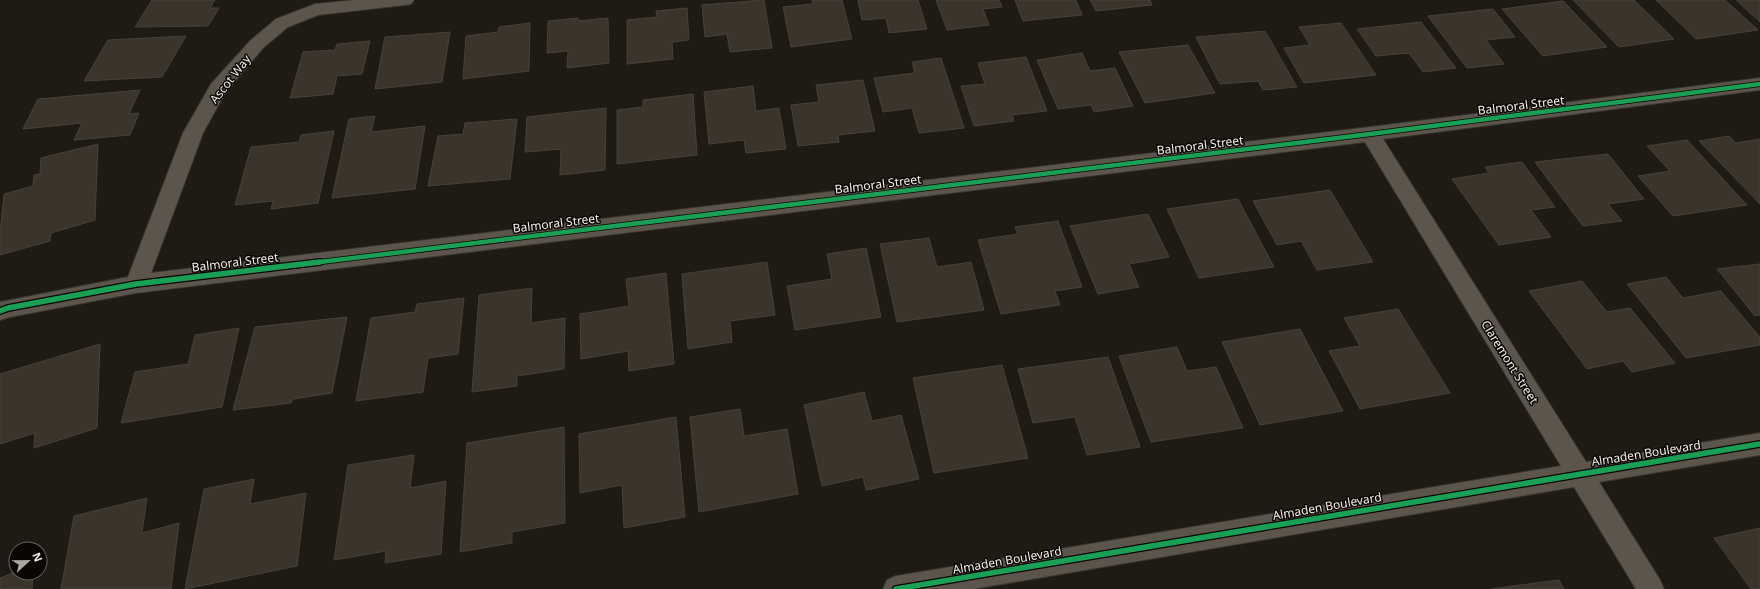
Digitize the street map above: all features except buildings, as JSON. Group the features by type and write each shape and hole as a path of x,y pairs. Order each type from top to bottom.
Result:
{"street":[{"name":"Ascot Way","path":"136,284 193,133 218,89 257,44 282,23 316,5 404,0"},
{"name":"Balmoral Street","path":"0,311 8,308 136,284 1370,134 1760,84"},
{"name":"Claremont Street","path":"1370,134 1650,589"},
{"name":"Almaden Boulevard","path":"896,589 1760,444"}],"cycle path":[{"path":"0,311 8,308 136,284 1370,134 1760,84"},
{"path":"896,589 1760,444"}]}
